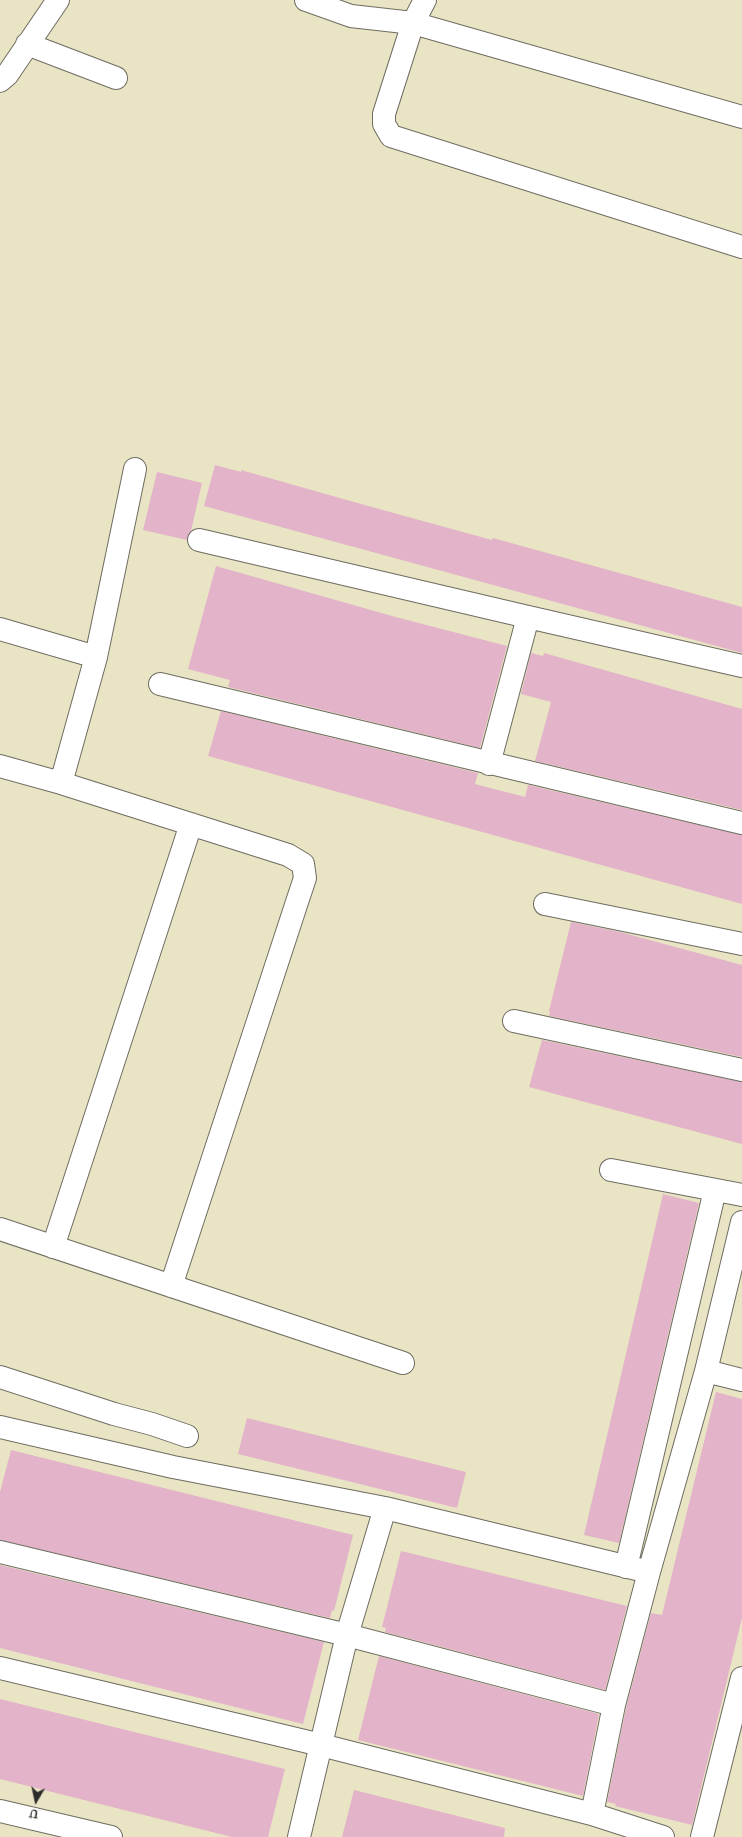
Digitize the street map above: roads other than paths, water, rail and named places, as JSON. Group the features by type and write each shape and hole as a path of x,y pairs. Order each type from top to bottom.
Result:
{"street":[{"path":"0,81 7,75 58,0"},
{"path":"306,0 351,16 413,23 742,117"},
{"path":"425,0 413,23 384,114 384,124 391,136 742,247"},
{"path":"27,44 116,78"},
{"path":"60,783 96,657 134,469"},
{"path":"199,540 742,666"},
{"path":"489,764 528,617"},
{"path":"0,629 96,657"},
{"path":"160,684 489,764 742,823"},
{"path":"0,766 60,783 288,855 302,864 304,878 171,1286"},
{"path":"53,1247 191,824"},
{"path":"545,904 742,944"},
{"path":"514,1022 742,1070"},
{"path":"610,1170 742,1196"},
{"path":"626,1567 715,1190"},
{"path":"592,1814 614,1705 649,1572 706,1371 742,1222"},
{"path":"0,1229 403,1363"},
{"path":"706,1371 742,1380"},
{"path":"0,1377 187,1436"},
{"path":"0,1427 173,1467 385,1508 649,1572"},
{"path":"299,1837 347,1635 385,1508"},
{"path":"0,1552 347,1635 614,1705"},
{"path":"0,1668 321,1745 592,1814 663,1837"},
{"path":"702,1837 742,1678"},
{"path":"0,1811 111,1837"}]}
